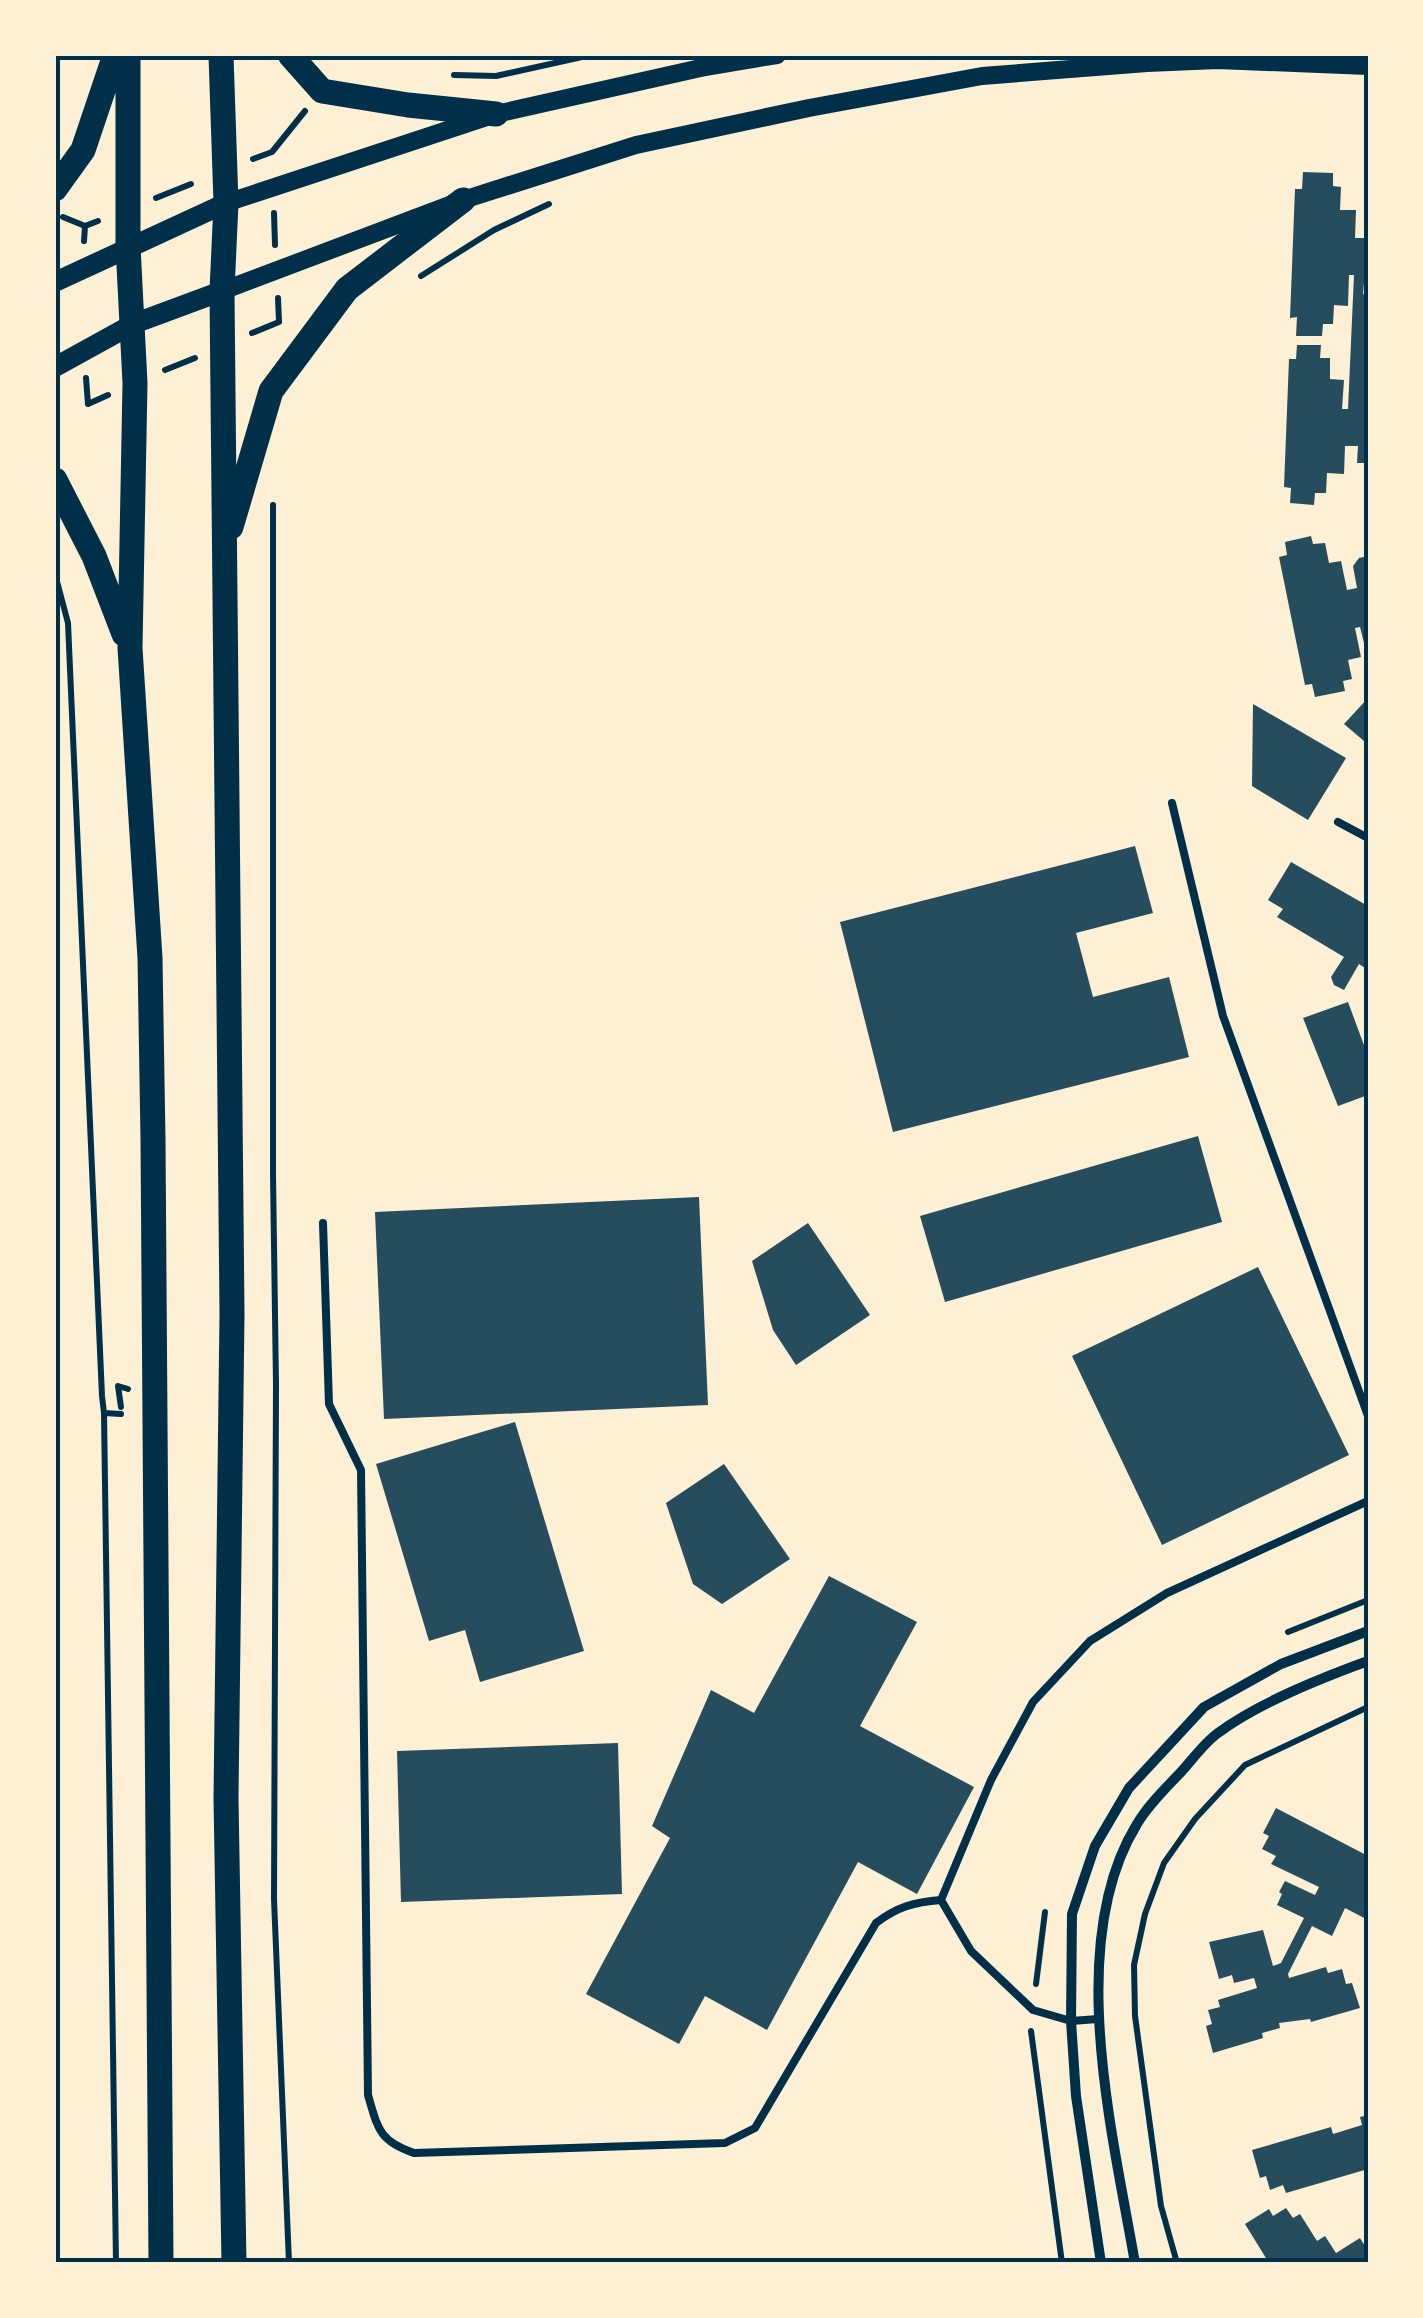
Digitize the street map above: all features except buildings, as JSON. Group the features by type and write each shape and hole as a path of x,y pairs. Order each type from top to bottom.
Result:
{"main road":[{"path":"55,189 82,150 115,55"},
{"path":"128,55 128,246 136,383 130,648 150,958 161,2263"},
{"path":"220,55 226,203 222,291 232,1300 226,1798 234,2263"},
{"path":"290,55 322,91 408,106 496,114"},
{"path":"224,552 271,392 347,289 463,200"},
{"path":"55,282 226,203"},
{"path":"55,367 133,324 222,291"},
{"path":"55,480 94,556 130,648"}],"street":[{"path":"226,203 496,114 777,55"},
{"path":"222,291 463,200 636,144 809,108 982,76 1170,59 1218,57 1368,66"},
{"path":"1101,2263 1076,2096 1071,2021 1072,1914 1096,1846 1129,1788 1204,1706 1281,1664 1368,1632"},
{"path":"1135,2263 1098,2020 1100,1933 1112,1884 1136,1824 1217,1734 1312,1682 1368,1661"}],"lane":[{"path":"1172,803 1223,1016 1368,1416"},
{"path":"1338,822 1368,838"},
{"path":"323,1223 329,1404 361,1470 368,2095 378,2129 391,2145 414,2154 725,2143 737,2138 755,2128 876,1923 895,1908 941,1900"},
{"path":"941,1900 991,1780 1033,1702 1090,1641 1167,1592 1368,1501"},
{"path":"941,1900 971,1950 1032,2010 1071,2021 1098,2020"}],"path":[{"path":"55,65 57,55"},
{"path":"450,75 496,76 591,55"},
{"path":"55,213 85,226 272,152 278,322"},
{"path":"408,285 494,230 561,199"},
{"path":"273,494 274,1900 289,2263"},
{"path":"55,574 68,623 104,1413 116,2263"},
{"path":"125,1390 145,1389"},
{"path":"104,1413 121,1414"},
{"path":"1177,2263 1160,2206 1135,2016 1134,1965 1145,1914 1164,1863 1194,1819 1245,1765 1368,1707"}]}
